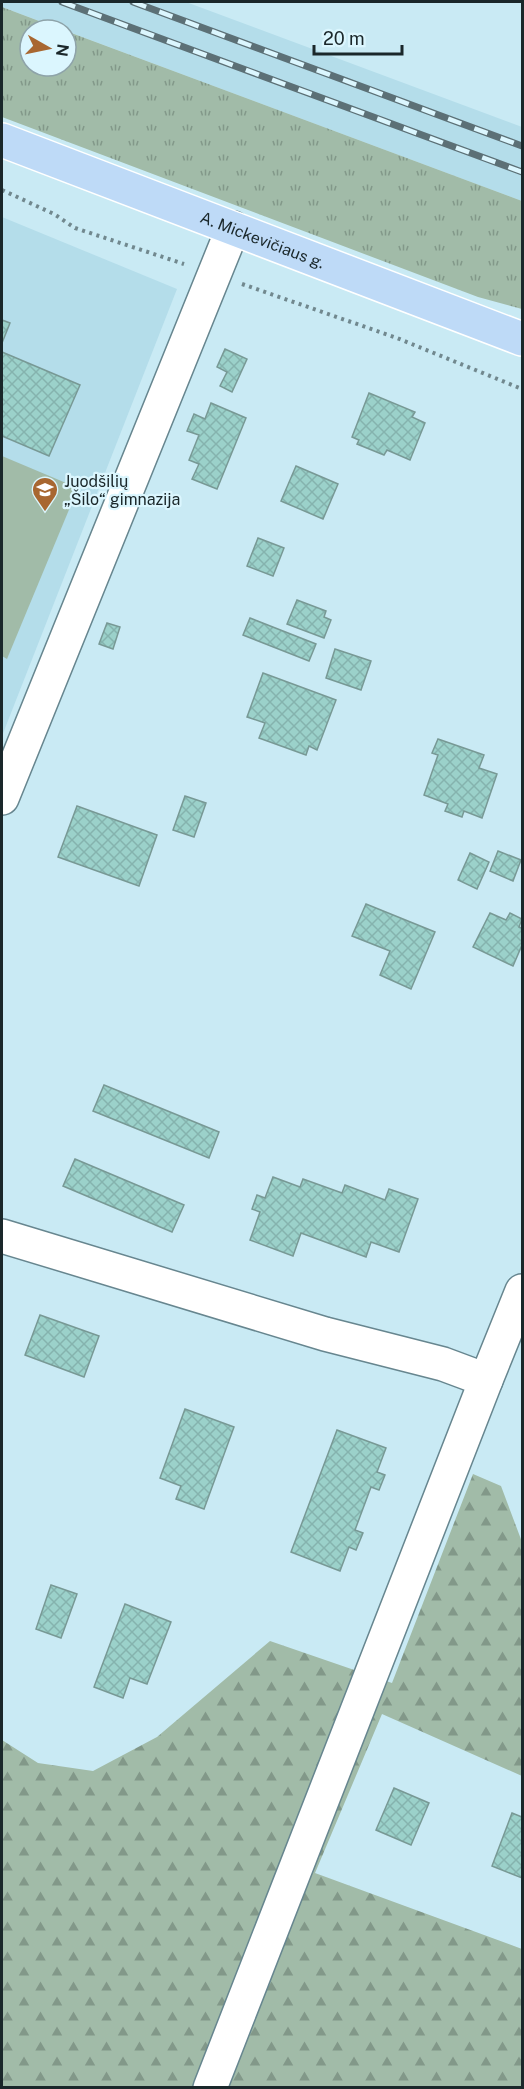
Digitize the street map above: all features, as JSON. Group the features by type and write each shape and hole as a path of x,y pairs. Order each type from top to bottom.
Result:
{"main road":[{"name":"A. Mickevičiaus g.","path":"2,140 522,339"}],"street":[{"path":"2,798 233,228"},
{"path":"2,1236 325,1334 443,1364 486,1380"},
{"path":"210,2088 522,1291"}],"path":[{"path":"2,190 90,234 214,274 396,338 522,389"}],"shaded area":[{"path":"2,2 186,2 522,127 522,201 78,35 78,18 31,18 2,7"},
{"name":"Juodšilių „Šilo“ gimnazija","path":"2,217 177,289 2,736"}],"green space":[{"path":"2,7 31,18 18,18 18,78 78,78 78,35 522,201 522,309 478,297 2,117"},
{"path":"2,456 78,488 7,659 2,656"},
{"path":"473,1474 501,1486 522,1542 522,1776 382,1714 315,1873 522,1949 522,2087 2,2087 2,1740 38,1763 93,1771 157,1737 270,1641 392,1683"}],"building":[{"path":"2,320 10,323 2,343"},
{"path":"225,349 247,359 232,392 220,386 227,372 217,367"},
{"path":"2,352 80,385 49,456 2,436"},
{"path":"369,393 415,412 412,417 425,423 410,460 387,450 384,455 357,444 359,440 352,437"},
{"path":"211,403 246,418 217,489 192,479 199,464 189,460 199,435 187,431 194,414 205,419"},
{"path":"296,466 338,484 323,519 281,501"},
{"path":"258,538 284,548 273,576 247,566"},
{"path":"297,600 326,611 324,617 331,620 324,638 287,624"},
{"path":"250,618 316,644 309,661 243,635"},
{"path":"107,623 120,627 113,649 99,644"},
{"path":"335,649 371,661 361,690 326,678"},
{"path":"263,673 336,700 317,750 309,746 306,755 259,738 265,723 247,717"},
{"path":"438,739 484,755 479,768 497,774 482,818 464,811 462,817 445,811 448,804 424,795 438,755 432,753"},
{"path":"185,796 206,803 194,837 173,830"},
{"path":"77,806 157,835 139,886 58,857"},
{"path":"498,851 521,860 513,881 490,871"},
{"path":"470,853 489,862 477,889 458,880"},
{"path":"366,904 435,932 411,989 380,975 390,951 352,936"},
{"path":"490,913 506,920 510,913 522,919 519,927 522,928 522,945 513,966 473,947"},
{"path":"104,1085 219,1132 209,1158 93,1111"},
{"path":"75,1159 184,1205 172,1232 63,1186"},
{"path":"273,1177 300,1187 303,1179 342,1193 345,1185 385,1200 389,1189 418,1199 399,1252 371,1242 366,1257 301,1233 293,1256 250,1240 260,1212 252,1209 257,1195 265,1198"},
{"path":"40,1315 99,1336 84,1377 25,1355"},
{"path":"185,1409 234,1427 204,1509 176,1499 181,1486 160,1478"},
{"path":"337,1430 386,1448 377,1472 385,1475 379,1490 371,1487 355,1530 363,1533 356,1550 349,1547 340,1571 291,1552"},
{"path":"51,1585 77,1594 61,1638 36,1629"},
{"path":"125,1604 171,1622 147,1684 130,1678 123,1698 94,1687"},
{"path":"394,1788 429,1803 411,1845 376,1830"},
{"path":"512,1813 522,1817 522,1878 492,1866"}],"railway":[{"path":"62,2 522,172"},
{"path":"133,2 522,146"}],"place":[{"name":"Juodšilių „Šilo“ gimnazija","path":"45,513"}]}
